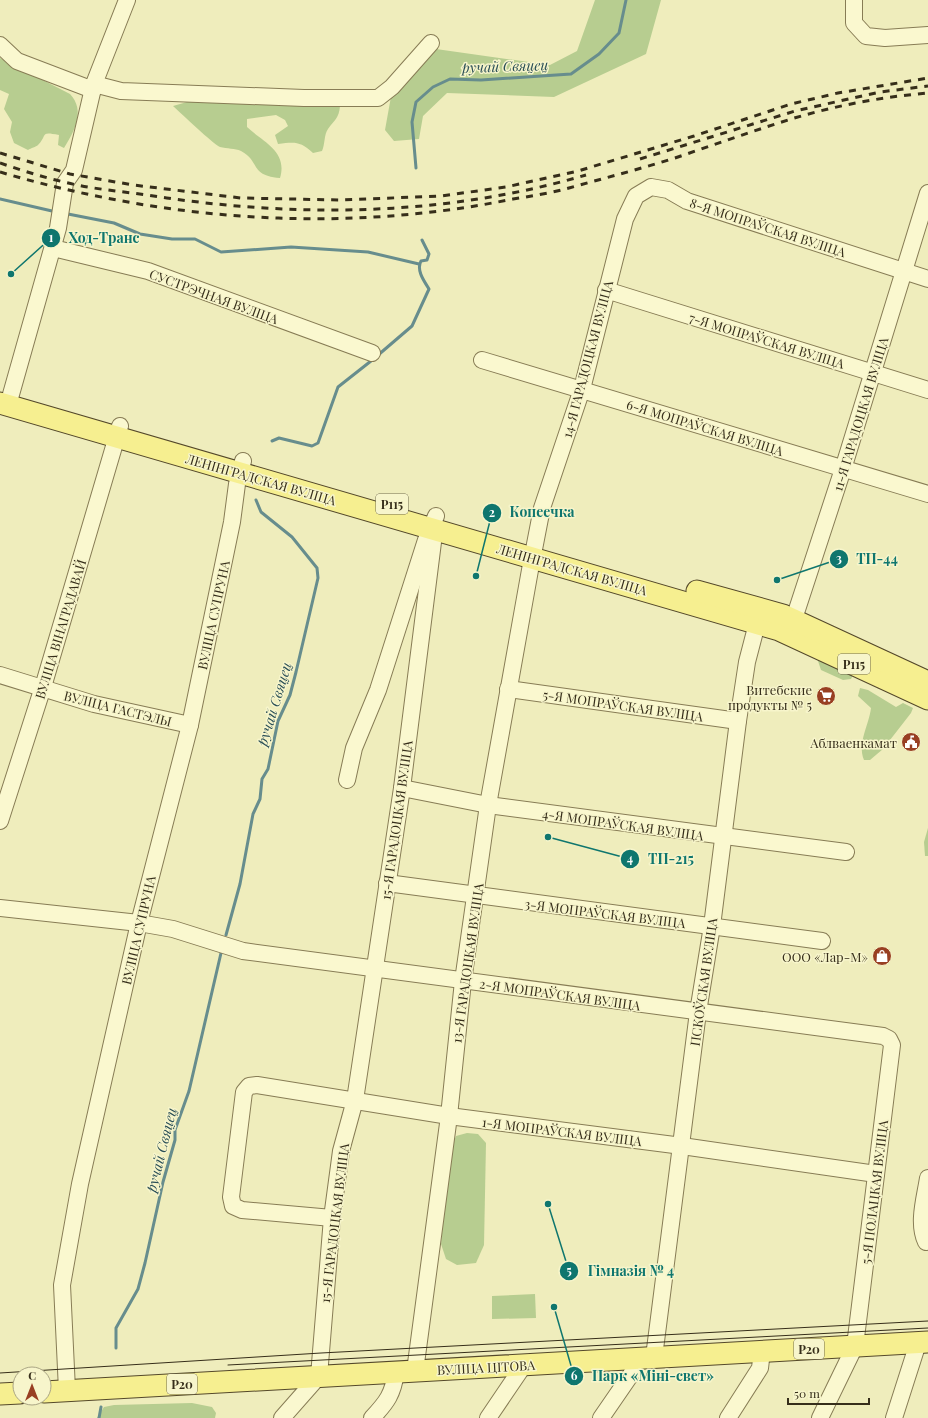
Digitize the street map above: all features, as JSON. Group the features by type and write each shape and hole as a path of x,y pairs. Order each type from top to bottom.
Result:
{"main road":[{"name":"ЛЕНІНГРАДСКАЯ ВУЛІЦА","path":"5,398 759,616 792,627 928,682"},
{"name":"ЛЕНІНГРАДСКАЯ ВУЛІЦА","path":"792,627 928,699"},
{"name":"ВУЛІЦА ЦІТОВА","path":"52,1391 645,1357 923,1343"},
{"path":"0,1394 12,1393"}],"street":[{"path":"5,398 53,248 58,228 65,182 74,170 94,87 127,0"},
{"path":"851,1 854,23 866,36 885,38 928,36"},
{"path":"0,45 17,61 94,87 121,91 304,98 378,98 392,87 431,43"},
{"name":"8-Я МОПРАЎСКАЯ ВУЛІЦА","path":"625,219 636,196 651,187 668,190 687,201 928,279"},
{"name":"11-Я ГАРАДОЦКАЯ ВУЛІЦА","path":"792,627 843,469 928,193"},
{"name":"14-Я ГАРАДОЦКАЯ ВУЛІЦА","path":"533,551 542,508 582,389 625,219"},
{"name":"СУСТРЭЧНАЯ ВУЛІЦА","path":"53,248 148,271 372,353"},
{"name":"7-Я МОПРАЎСКАЯ ВУЛІЦА","path":"606,290 928,390"},
{"name":"6-Я МОПРАЎСКАЯ ВУЛІЦА","path":"482,360 928,494"},
{"name":"ВУЛІЦА ВІНАГРАДАВАЙ","path":"0,821 43,687 118,431"},
{"name":"ВУЛІЦА СУПРУНА","path":"67,1390 62,1285 80,1184 139,923 190,725 232,522 241,467"},
{"path":"347,780 354,748 378,690 426,540 434,522"},
{"name":"15-Я ГАРАДОЦКАЯ ВУЛІЦА","path":"319,1376 332,1218 340,1151 355,1100 402,788 433,542 434,522"},
{"name":"13-Я ГАРАДОЦКАЯ ВУЛІЦА","path":"372,1418 388,1401 394,1386 406,1371 449,1116 463,981 488,805 533,551"},
{"name":"ПСКОЎСКАЯ ВУЛІЦА","path":"602,1418 632,1373 645,1357 682,1146 698,1012 712,926 747,662 759,616"},
{"name":"ВУЛІЦА ГАСТЭЛЫ","path":"0,676 43,687 94,704 190,725"},
{"name":"5-Я МОПРАЎСКАЯ ВУЛІЦА","path":"508,689 738,721"},
{"name":"4-Я МОПРАЎСКАЯ ВУЛІЦА","path":"402,788 488,805 846,852"},
{"name":"3-Я МОПРАЎСКАЯ ВУЛІЦА","path":"387,883 476,897 822,941"},
{"name":"2-Я МОПРАЎСКАЯ ВУЛІЦА","path":"0,908 139,923 173,929 243,952 883,1036 889,1039"},
{"name":"5-Я ПОЛАЦКАЯ ВУЛІЦА","path":"820,1418 855,1346 892,1045 889,1039"},
{"name":"1-Я МОПРАЎСКАЯ ВУЛІЦА","path":"332,1218 242,1210 233,1206 231,1197 244,1092 249,1086 257,1085 449,1116 682,1146 876,1174"},
{"path":"926,1242 923,1235 922,1222 928,1178"},
{"path":"894,1418 923,1343"},
{"path":"728,1418 760,1368 762,1351"},
{"path":"488,1418 524,1365"},
{"path":"282,1418 319,1376"}],"green space":[{"path":"595,0 661,0 646,54 554,97 447,93 423,116 419,139 394,141 385,130 392,91 436,49 550,65 577,51"},
{"path":"0,58 70,94 75,101 78,114 77,121 75,128 64,148 58,145 59,135 49,133 45,135 38,145 28,150 14,143 10,132 12,122 4,109 9,94 0,90"},
{"path":"194,100 340,106 337,117 327,131 322,151 313,153 301,144 278,144 275,135 288,126 285,120 276,115 247,119 247,127 267,143 277,154 282,169 280,178 264,174 259,171 251,159 241,151 220,147 173,106"},
{"path":"817,658 853,675 851,679 843,680 821,670"},
{"path":"860,688 868,690 896,707 903,703 913,708 911,713 883,749 870,760 864,760 862,747 871,708 858,696"},
{"path":"928,828 928,856 925,856 924,842"},
{"path":"467,1133 478,1134 486,1143 484,1245 476,1263 457,1265 446,1259 441,1244 450,1151 456,1136"},
{"path":"535,1294 536,1318 492,1319 492,1296"},
{"path":"192,1403 212,1407 216,1413 215,1418 97,1418 104,1407 114,1405"}],"waterway":[{"name":"ручай Свяцец","path":"416,168 412,122 416,102 433,87 450,79 481,80 571,74 599,54 619,33 626,0"},
{"path":"0,199 52,211"},
{"path":"68,214 114,223 140,234 172,239 195,239 221,252 291,247 368,252 419,264"},
{"name":"ручай Свяцец","path":"377,356 412,326 429,289 421,275 419,268 421,261 427,260 429,254 422,240"},
{"name":"ручай Свяцец","path":"272,441 279,438 312,446 318,443 338,387 371,361"},
{"name":"ручай Свяцец","path":"226,935 240,884 253,814 260,799 262,779 268,769 278,721 290,695 318,578 317,568 292,537 261,512 256,500"},
{"name":"ручай Свяцец","path":"116,1348 116,1328 138,1289 145,1263 163,1182 175,1140 175,1130 189,1091 221,953"},
{"name":"ручай Свяцец","path":"99,1418 101,1407"}],"tram line":[{"path":"0,1373 321,1353 928,1321"},
{"path":"228,1365 928,1328"}],"railway":[{"path":"0,153 70,174 133,185 241,198 341,200 441,196 506,187 578,171 694,136 791,104 838,93 928,78"},
{"path":"640,159 795,111 880,92 928,86"},
{"path":"0,172 63,189 127,202 191,211 255,217 320,219 384,216 449,210 534,196 662,162 822,110 893,97 928,93"},
{"path":"0,163 48,178 95,188 202,202 312,210 423,206 478,199 532,189 586,175"}],"place":[{"name":"Ход-Транс","path":"11,274"},
{"name":"Копеечка","path":"476,576"},
{"name":"ТП-44","path":"777,580"},
{"name":"Витебские продукты № 5","path":"826,696"},
{"name":"Аблваенкамат","path":"911,742"},
{"name":"ТП-215","path":"548,837"},
{"name":"ООО «Лар-М»","path":"882,956"},
{"name":"Гімназія № 4","path":"548,1204"},
{"name":"Парк «Міні-свет»","path":"554,1307"}]}
